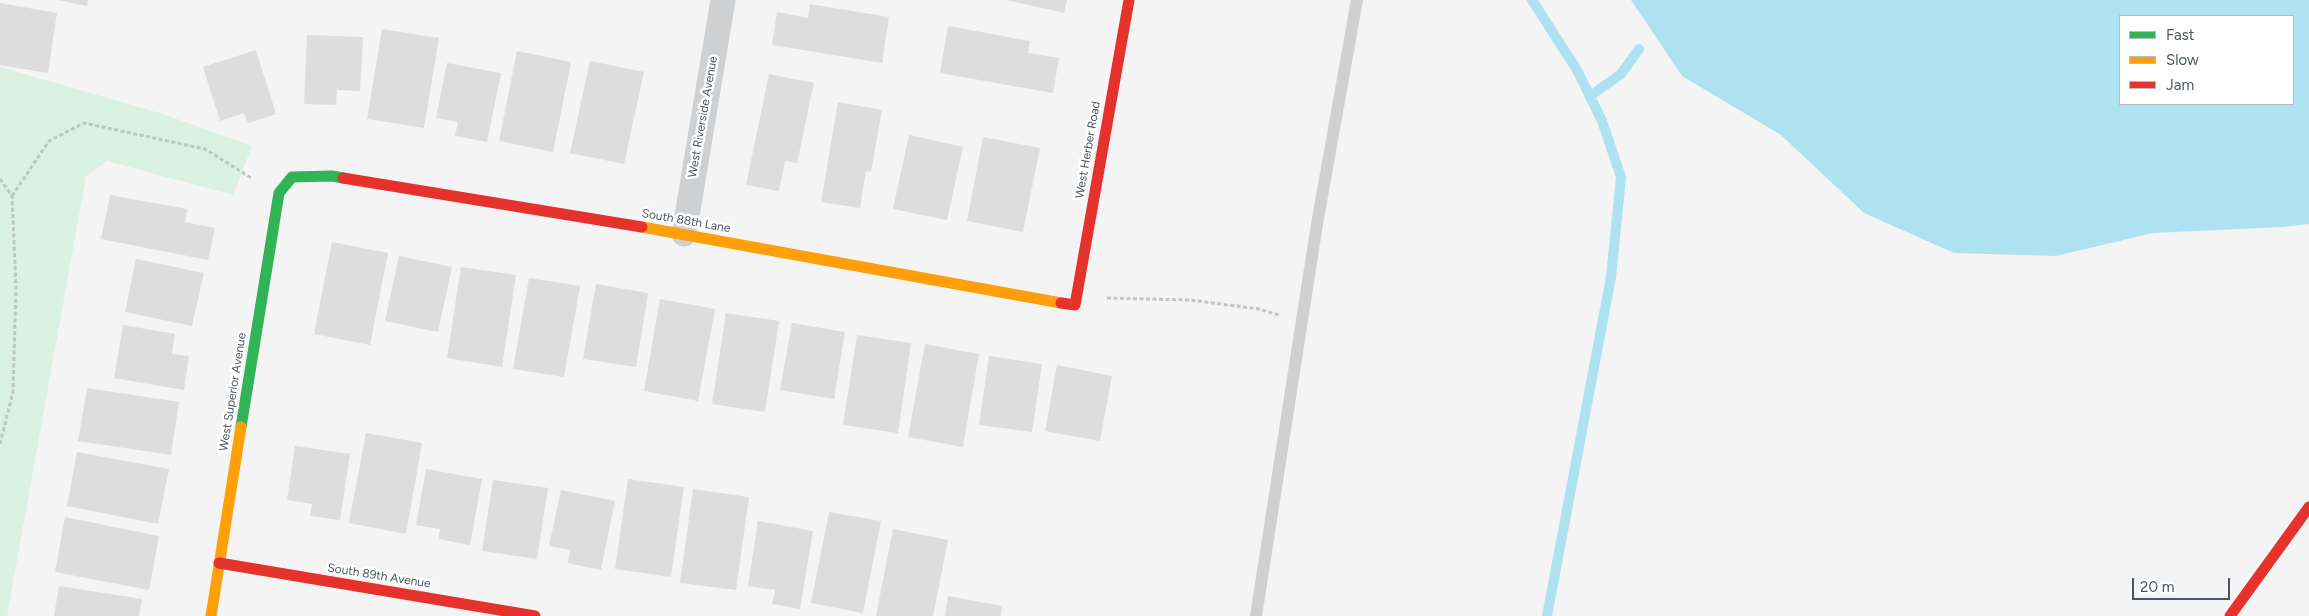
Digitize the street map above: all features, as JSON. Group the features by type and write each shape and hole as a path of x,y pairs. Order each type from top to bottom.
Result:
{"street":[{"name":"West Riverside Avenue","path":"684,234 723,0"},
{"name":"West Herber Road","path":"1075,304 1129,0"},
{"name":"South 88th Lane","path":"292,177 332,176 684,234 1075,304"},
{"name":"West Superior Avenue","path":"211,616 279,193 292,177"},
{"path":"2230,616 2309,507"},
{"name":"South 89th Avenue","path":"219,563 536,616"}],"lane":[{"path":"1256,616 1301,324 1357,0"}],"path":[{"path":"12,196 49,141 84,123 205,149 279,193"},
{"path":"0,179 12,196 16,287 13,392 0,444"},
{"path":"1075,304 1108,298 1190,300 1259,309 1301,324"}],"green space":[{"path":"0,67 163,114 252,146 233,195 107,161 86,176 7,616 0,616"}],"water":[{"path":"1631,0 2309,0 2309,224 2153,233 2056,256 1954,253 1864,213 1781,135 1682,76"}],"building":[{"path":"56,0 88,0 87,6"},
{"path":"1006,0 1067,0 1064,13"},
{"path":"0,3 57,13 48,73 0,65"},
{"path":"810,4 889,17 882,63 772,45 777,12 808,18"},
{"path":"948,26 1030,41 1028,53 1059,58 1053,93 940,73"},
{"path":"382,29 439,38 424,128 367,119"},
{"path":"307,35 363,37 360,91 337,90 336,105 304,104"},
{"path":"256,50 276,114 248,123 244,113 220,121 203,67"},
{"path":"517,51 571,62 553,152 499,141"},
{"path":"590,61 644,72 624,164 570,153"},
{"path":"447,63 501,73 487,142 455,136 458,122 436,118"},
{"path":"769,74 814,83 797,163 785,161 779,191 746,185"},
{"path":"838,102 882,110 871,172 866,171 860,208 821,202"},
{"path":"909,135 963,147 947,220 893,209"},
{"path":"983,137 1040,148 1023,232 967,221"},
{"path":"110,195 187,209 185,222 215,228 208,260 101,239"},
{"path":"332,242 388,253 370,345 314,334"},
{"path":"399,256 452,267 438,332 385,321"},
{"path":"136,259 204,273 192,326 125,312"},
{"path":"461,267 516,275 502,367 447,358"},
{"path":"529,278 580,286 564,377 513,369"},
{"path":"596,284 648,293 636,367 583,359"},
{"path":"660,299 715,309 698,401 644,391"},
{"path":"726,313 779,321 765,412 712,404"},
{"path":"792,323 845,332 834,399 780,390"},
{"path":"123,325 175,334 172,354 189,356 184,390 114,378"},
{"path":"857,335 911,343 898,433 843,425"},
{"path":"925,344 979,354 963,447 908,437"},
{"path":"989,356 1042,364 1032,432 979,425"},
{"path":"1057,365 1112,376 1100,441 1045,431"},
{"path":"87,388 179,402 171,455 78,441"},
{"path":"366,433 422,443 406,534 349,523"},
{"path":"295,446 350,454 340,520 310,516 312,504 287,500"},
{"path":"77,452 169,469 158,524 67,506"},
{"path":"426,469 482,479 470,545 438,539 440,529 416,525"},
{"path":"628,479 684,487 671,577 615,569"},
{"path":"493,480 548,488 537,559 482,551"},
{"path":"693,489 749,497 736,590 680,583"},
{"path":"561,490 615,501 601,570 568,563 570,550 549,546"},
{"path":"829,512 881,521 863,613 811,603"},
{"path":"65,517 159,536 149,590 55,572"},
{"path":"758,521 813,531 800,609 772,604 775,590 748,586"},
{"path":"893,529 948,540 933,616 876,616"},
{"path":"59,586 142,599 139,616 54,616"},
{"path":"948,596 1002,606 1001,616 945,616"}],"waterway":[{"path":"1532,0 1577,70 1602,121 1621,177 1611,277 1547,616"},
{"path":"1590,96 1621,74 1639,49"}],"traffic: fast":[{"path":"241,427 279,193 292,177 332,176 343,178"}],"traffic: slow":[{"path":"642,227 1061,303"},
{"path":"211,616 241,427"}],"traffic: jam":[{"path":"1061,303 1075,305 1129,0"},
{"path":"343,178 642,227"},
{"path":"2230,616 2309,507"},
{"path":"219,563 535,616"}]}
